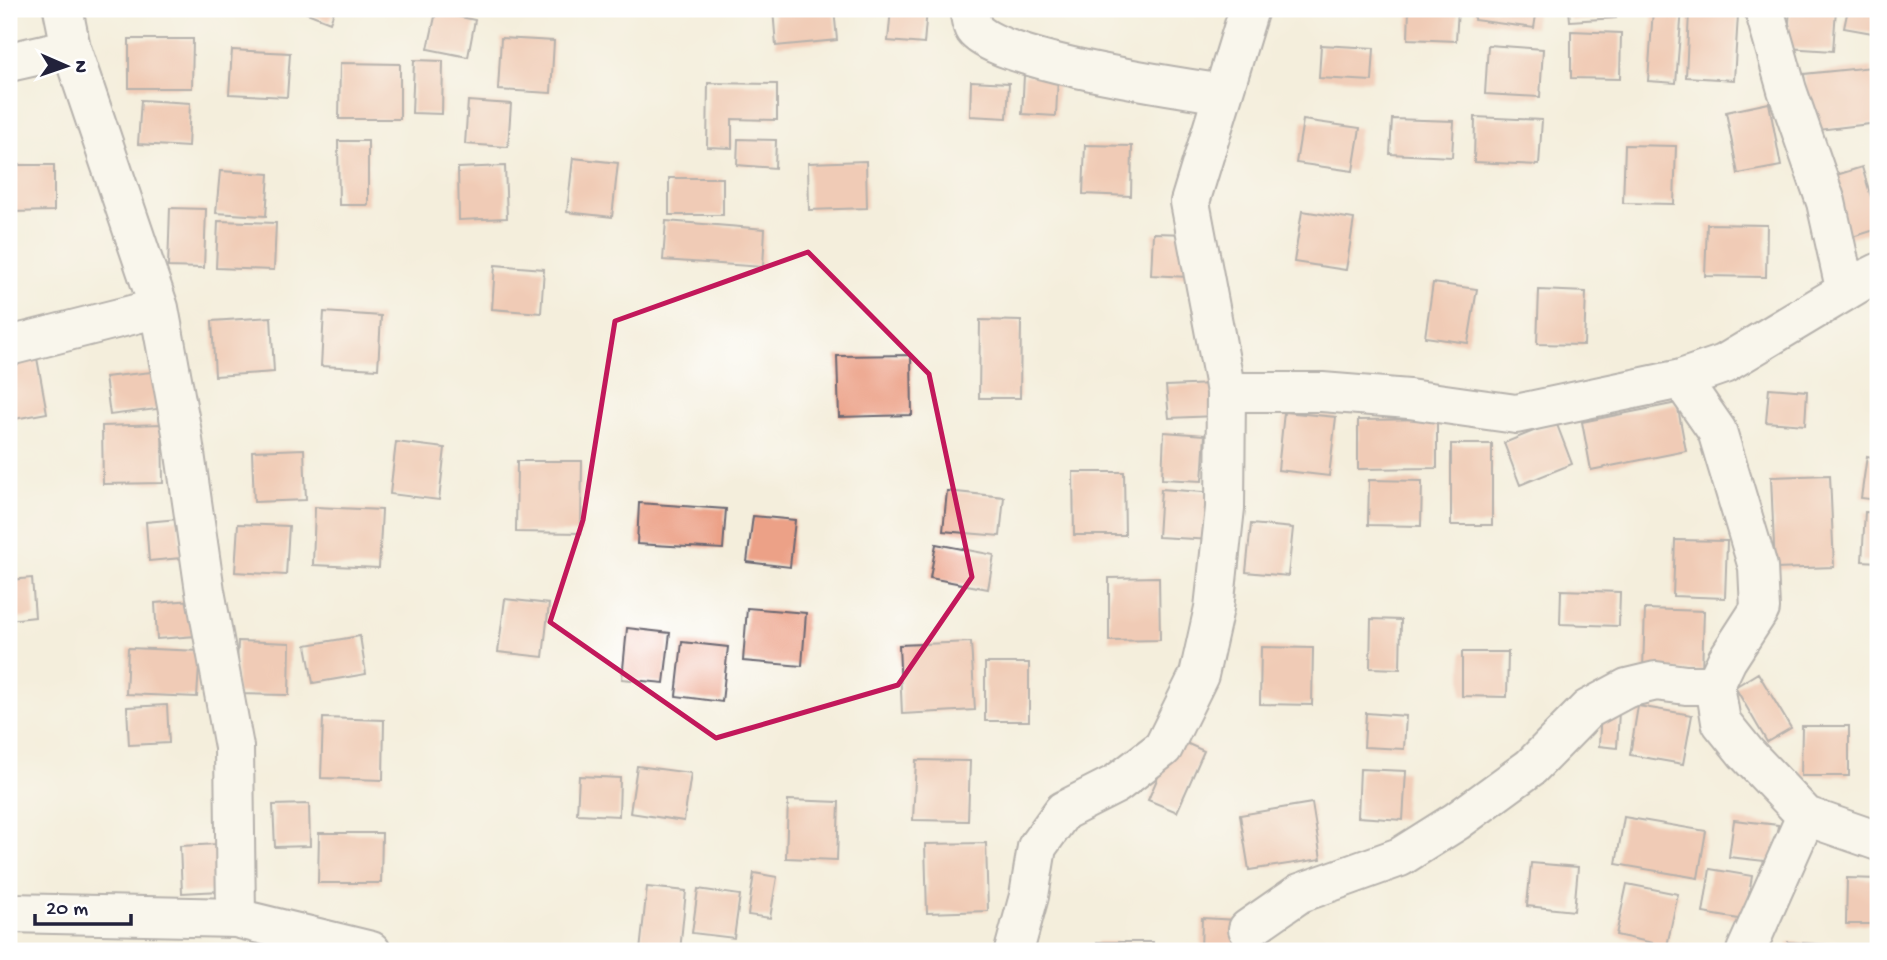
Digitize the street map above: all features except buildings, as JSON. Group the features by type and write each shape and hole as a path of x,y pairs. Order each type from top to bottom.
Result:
{"street":[{"path":"63,9 71,48 159,308 182,433 205,591 234,747 236,918"},
{"path":"969,9 974,30 992,43 1080,70 1223,94"},
{"path":"1014,951 1029,897 1037,847 1063,811 1116,784 1163,748 1199,676 1214,608 1225,508 1226,393 1190,202 1249,9"},
{"path":"1764,9 1787,90 1826,202 1843,279 1871,277"},
{"path":"9,62 71,48"},
{"path":"1226,393 1322,392 1409,399 1516,414 1681,379 1724,364 1871,277"},
{"path":"9,346 159,308"},
{"path":"1681,379 1717,431 1758,567 1760,609 1727,660 1715,685 1721,722 1746,753 1807,816 1878,841"},
{"path":"1248,929 1300,893 1400,857 1531,767 1588,709 1627,688 1656,681 1715,685"},
{"path":"1745,951 1807,816"},
{"path":"9,914 236,918 371,951"}],"highlighted area":[{"path":"808,252 929,374 972,577 898,685 716,738 550,622 583,520 615,321"}]}
